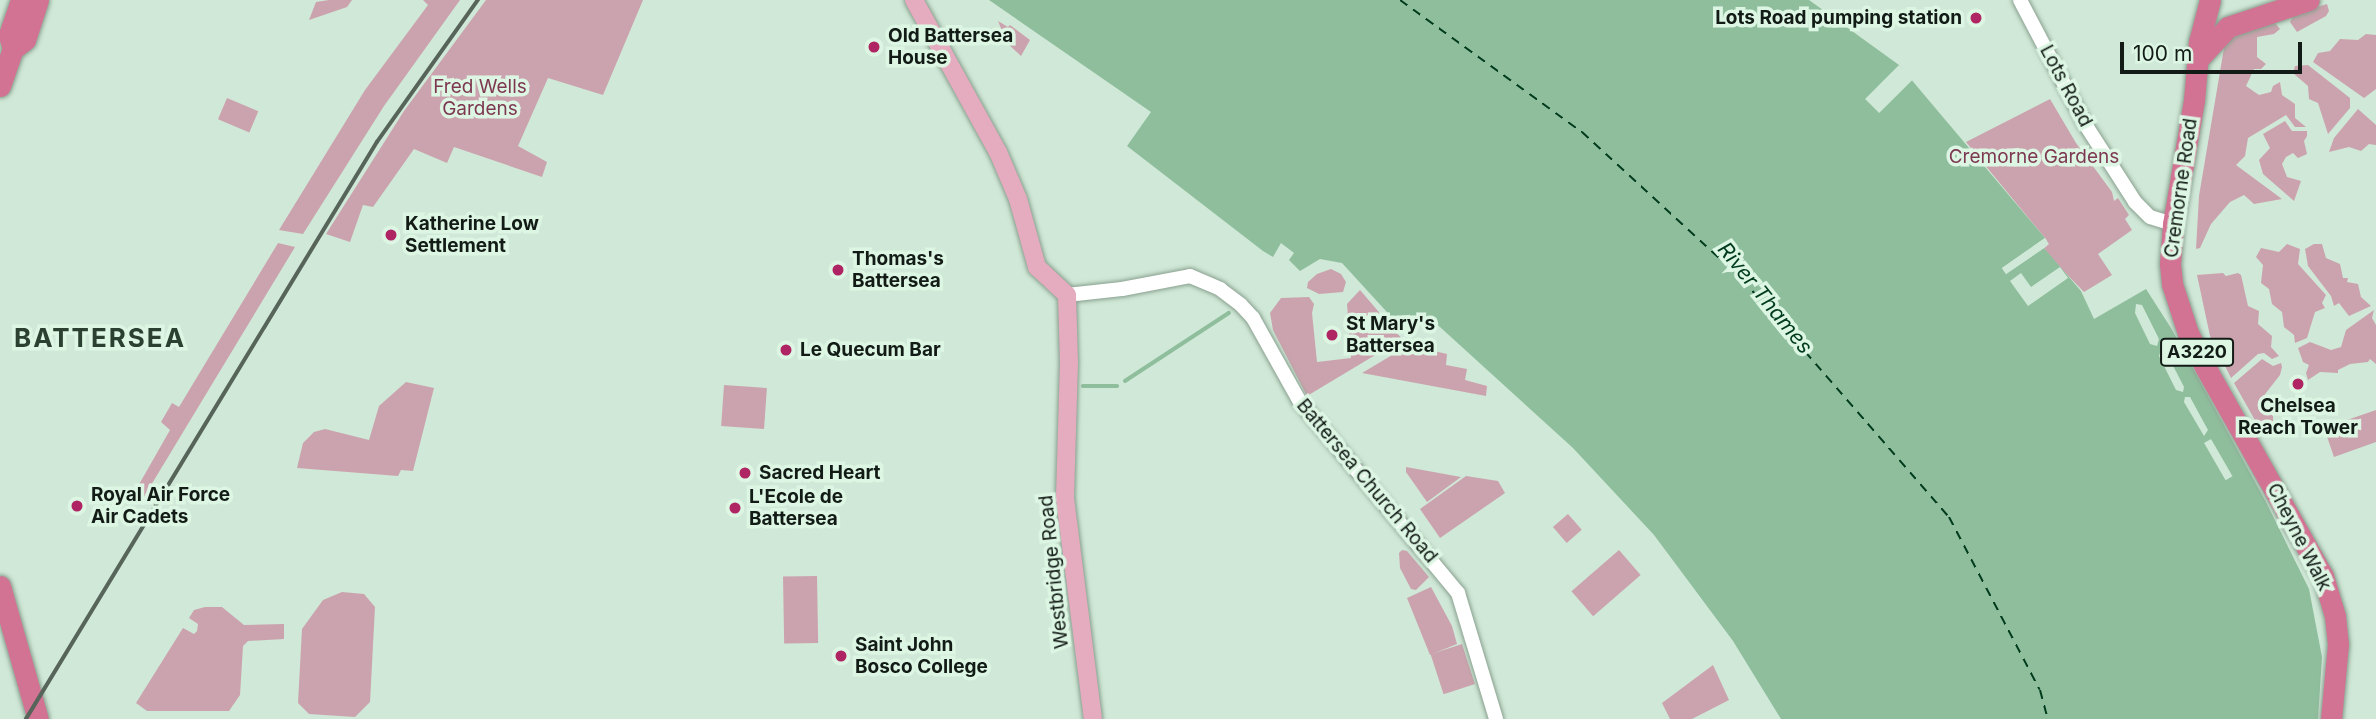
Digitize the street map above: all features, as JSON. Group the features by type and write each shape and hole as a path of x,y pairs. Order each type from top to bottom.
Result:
{"highway":[{"path":"13,49 9,35 21,0"},
{"path":"0,86 13,49 25,40 38,0"},
{"path":"2200,57 2228,27 2309,0"},
{"name":"Cremorne Road","path":"2210,1 2199,43 2200,57 2173,224 2171,274 2178,307 2204,365 2250,443"},
{"name":"A3220","path":"2210,1 2217,21 2228,27"},
{"name":"Cheyne Walk","path":"2250,443 2323,576 2332,604 2338,644 2331,719"},
{"path":"0,586 38,719"}],"main road":[{"path":"914,0 998,152 1018,200 1033,259 1043,274 1067,295"},
{"name":"Westbridge Road","path":"1067,295 1069,362 1065,498 1093,719"}],"street":[{"name":"Lots Road","path":"2020,0 2085,124 2134,202 2150,217 2173,224"},
{"name":"Battersea Church Road","path":"1067,295 1122,289 1190,276 1220,289 1241,305 1254,318 1304,407 1458,593 1496,719"}],"green space":[{"path":"352,0 347,7 309,20 316,2"},
{"path":"423,0 460,0 384,106 303,234 279,230 365,90 428,5"},
{"name":"Fred Wells Gardens","path":"486,0 643,0 603,95 548,78 518,146 547,162 542,177 454,147 447,163 414,149 373,207 363,205 350,242 326,234 404,111"},
{"path":"2327,4 2329,11 2326,16 2297,32 2290,22 2294,14"},
{"path":"998,21 1008,27 1010,25 1030,40 1021,56 1007,43"},
{"path":"2267,23 2275,23 2280,29 2274,34 2257,37 2257,57 2266,64 2261,69 2254,69 2246,86 2259,95 2271,92 2273,86 2280,82 2282,95 2295,104 2295,118 2306,127 2295,127 2286,115 2248,138 2245,156 2236,165 2282,199 2254,204 2244,195 2230,202 2211,224 2200,248 2196,249 2199,196 2224,48 2232,38"},
{"path":"2366,34 2376,35 2376,89 2364,98 2313,62 2318,53 2330,51 2340,39 2358,40"},
{"path":"2308,65 2350,98 2350,108 2328,134 2318,103 2309,99 2308,86 2293,73 2295,66"},
{"path":"227,98 258,111 249,132 218,119"},
{"name":"Cremorne Gardens","path":"2050,99 2076,143 2112,192 2114,201 2118,198 2129,215 2125,219 2132,230 2098,254 2112,275 2084,292 2051,258 2044,248 2049,244 2045,238 1966,142"},
{"path":"2358,109 2376,125 2376,145 2369,144 2361,151 2349,147 2329,152 2334,138"},
{"path":"2285,121 2292,131 2307,131 2304,141 2307,154 2298,158 2293,153 2286,157 2282,164 2287,177 2301,181 2294,201 2263,174 2259,160 2270,148 2263,134"},
{"path":"278,243 295,247 139,505 129,502 170,430 161,422 172,403 179,407"},
{"path":"2287,244 2300,249 2298,264 2326,295 2322,303 2325,308 2315,312 2307,338 2295,343 2294,335 2284,327 2282,312 2272,304 2269,289 2261,283 2263,265 2256,257 2261,248 2279,252"},
{"path":"2314,244 2322,244 2326,258 2340,264 2343,278 2348,278 2347,282 2358,284 2361,297 2371,306 2349,316 2339,303 2334,306 2331,296 2308,266 2305,249"},
{"path":"1331,269 1341,274 1346,282 1343,292 1319,294 1307,288 1308,282 1317,274"},
{"path":"2223,273 2226,276 2238,273 2241,275 2248,306 2259,311 2258,324 2272,336 2271,347 2279,356 2272,359 2264,353 2258,354 2231,378 2210,336 2197,275"},
{"path":"1360,290 1402,339 1307,396 1273,330 1270,313 1281,298 1309,297 1314,304 1312,313 1317,362 1351,358 1347,304"},
{"path":"2374,310 2372,318 2376,325 2376,364 2370,359 2368,362 2350,364 2338,370 2338,373 2320,372 2308,380 2306,373 2309,365 2303,362 2298,348 2310,342 2331,350 2341,347 2346,330"},
{"path":"1409,345 1447,354 1446,365 1467,369 1465,380 1487,386 1486,396 1362,373"},
{"path":"2262,359 2273,366 2281,363 2282,367 2280,375 2262,398 2273,416 2273,421 2268,425 2256,422 2234,383"},
{"path":"406,382 434,388 413,471 401,470 398,476 297,468 303,443 314,432 325,429 369,440 379,406"},
{"path":"724,385 767,388 764,429 721,426"},
{"path":"2376,410 2376,442 2334,457 2324,428"},
{"path":"1406,467 1461,477 1427,502 1406,472"},
{"path":"1466,476 1498,481 1505,493 1440,538 1420,509"},
{"path":"1568,514 1582,530 1567,543 1553,527"},
{"path":"1402,550 1407,551 1429,577 1416,590 1411,589 1400,568 1399,553"},
{"path":"1619,550 1641,575 1593,616 1571,591"},
{"path":"817,576 818,643 784,644 783,577"},
{"path":"1431,587 1452,626 1457,644 1430,655 1407,598"},
{"path":"342,592 364,594 375,607 370,702 355,717 309,714 298,703 302,629 323,600"},
{"path":"222,607 244,625 284,624 284,639 248,641 243,646 240,695 229,711 147,711 136,703 183,628 194,634 197,631 198,624 189,618 194,610"},
{"path":"1462,644 1475,684 1444,694 1431,654"},
{"path":"1713,665 1729,700 1692,719 1670,719 1662,703"}],"water":[{"name":"River Thames","path":"989,0 1809,0 1899,65 2045,238 2002,268 2006,274 2044,248 2081,291 2094,319 2146,289 2171,328 2266,502 2309,589 2322,657 2318,719 1781,719 1733,641 1654,535 1573,448 1429,317 1408,335 1342,263 1320,259 1300,271 1289,260 1294,253 1281,243 1273,257 1263,251 1127,146 1151,112"}],"pier":[{"path":"1899,65 1913,79 1879,113 1865,99"},
{"path":"2045,238 2047,241 2007,269 2043,244 2047,246 2006,274 2002,268"},
{"path":"2060,267 2068,278 2028,306 2010,281 2021,273 2031,287"},
{"path":"2136,304 2142,305 2159,339 2157,346 2150,344 2135,313"},
{"path":"2161,350 2166,352 2184,387 2183,392 2176,390 2159,356"},
{"path":"2185,397 2190,397 2208,430 2204,436 2184,402"},
{"path":"2211,439 2232,476 2226,480 2204,443"}],"waterway":[{"path":"1125,381 1229,313"},
{"path":"1083,386 1117,386"}],"ferry route":[{"path":"1400,0 1582,132 1742,279 1949,517 2040,690 2048,719"}],"railway":[{"path":"26,719 377,142 478,0"}],"place":[{"name":"Lots Road pumping station","path":"1976,18"},
{"name":"Old Battersea House","path":"874,47"},
{"name":"Katherine Low Settlement","path":"391,235"},
{"name":"Thomas's Battersea","path":"838,270"},
{"name":"St Mary's Battersea","path":"1332,335"},
{"name":"Le Quecum Bar","path":"786,350"},
{"name":"Chelsea Reach Tower","path":"2298,384"},
{"name":"Sacred Heart","path":"745,473"},
{"name":"Royal Air Force Air Cadets","path":"77,506"},
{"name":"L'Ecole de Battersea","path":"735,508"},
{"name":"Saint John Bosco College","path":"841,656"}],"district":[{"name":"BATTERSEA","path":"100,338"}]}
